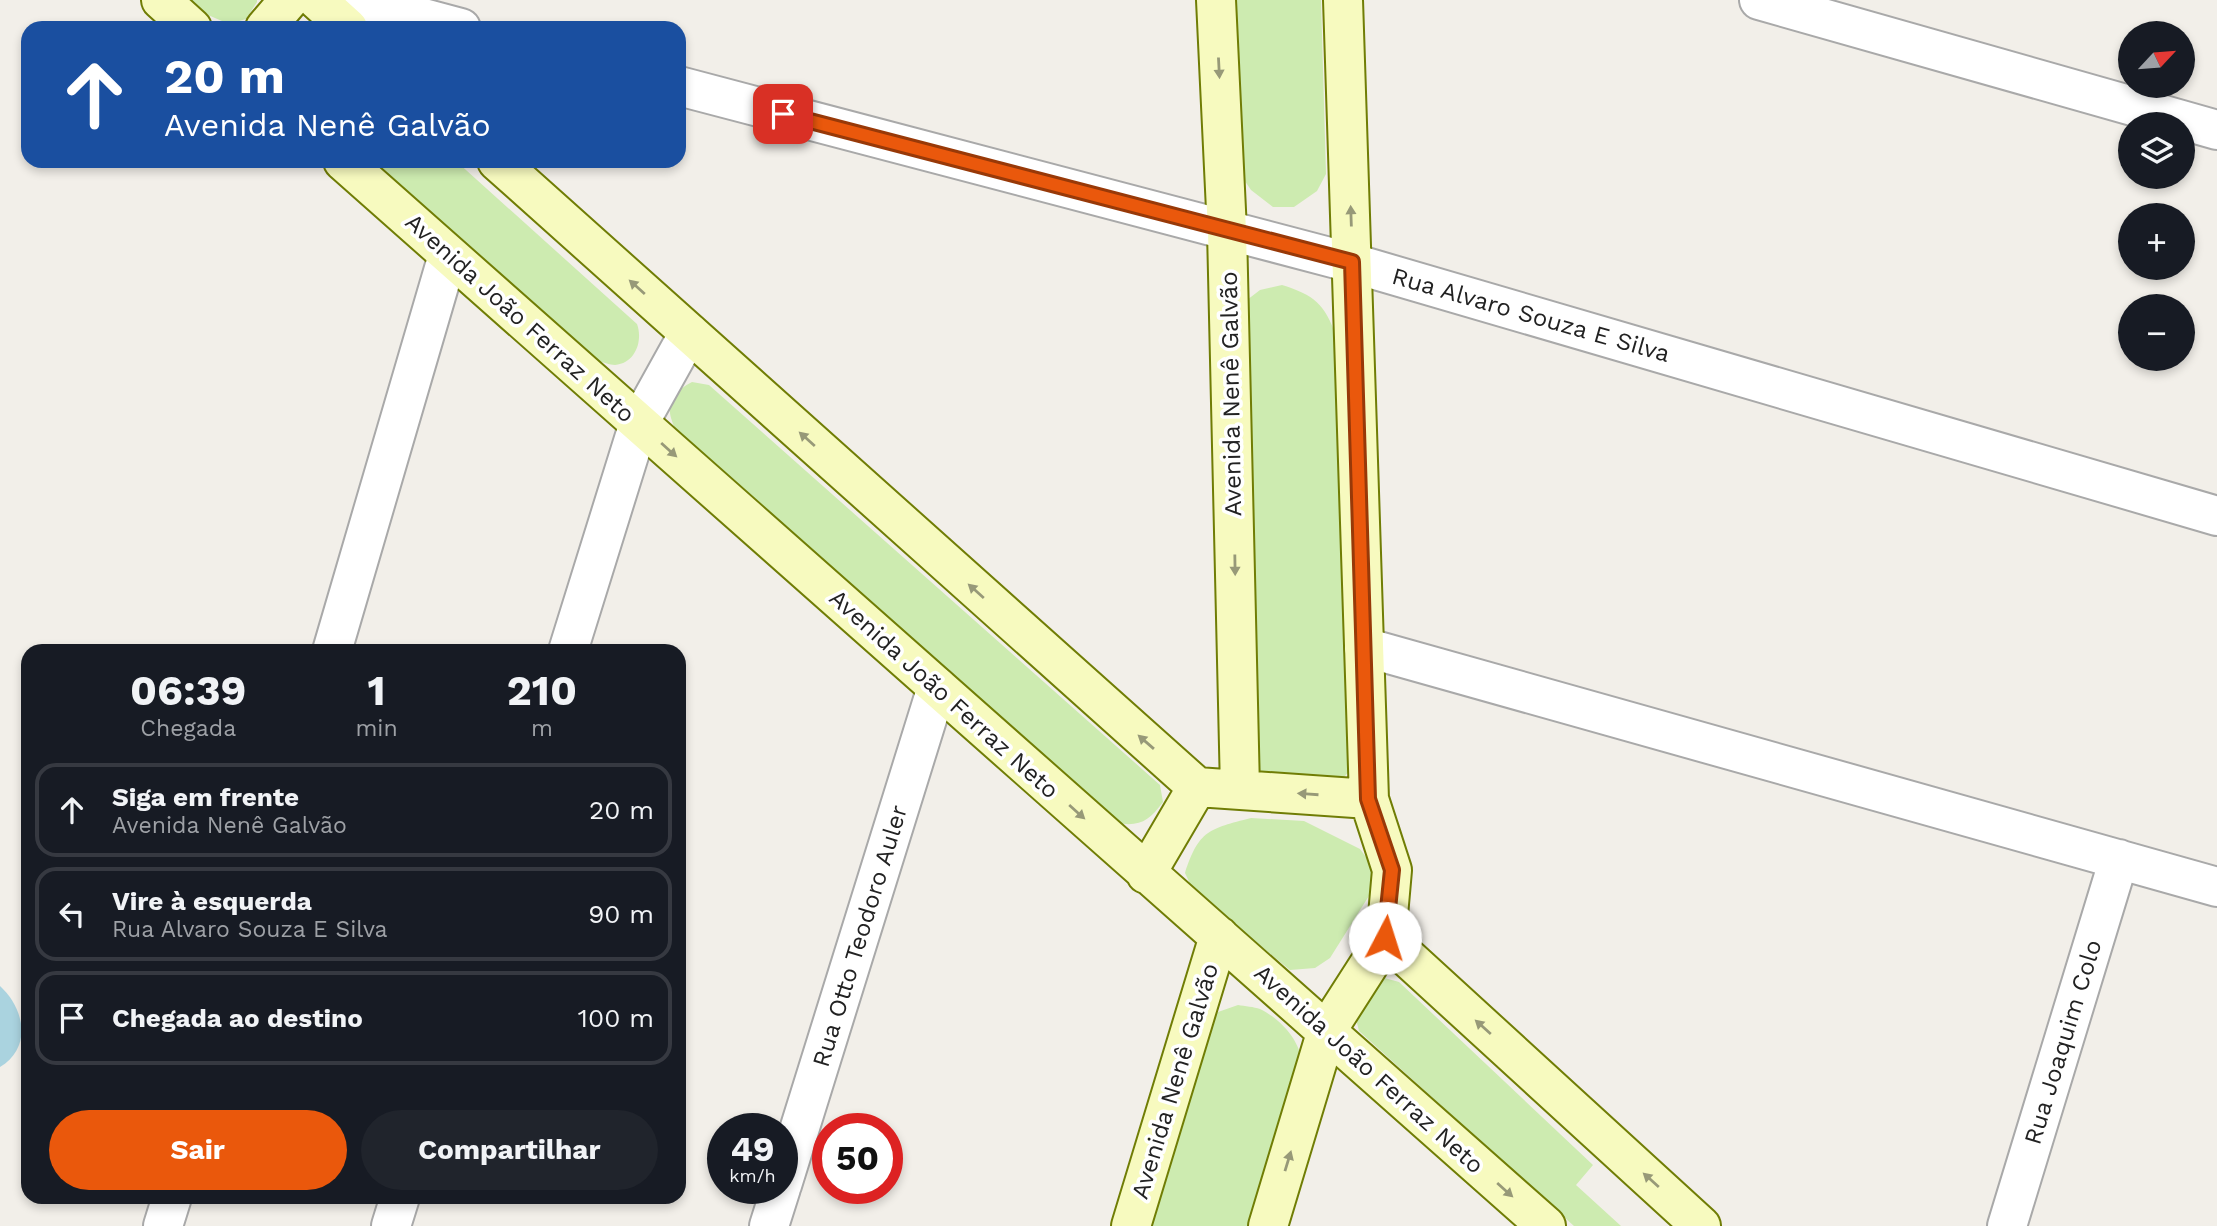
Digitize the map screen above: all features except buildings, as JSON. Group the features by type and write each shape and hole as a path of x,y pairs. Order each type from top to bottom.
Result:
{"main road":[{"path":"161,0 184,21"},
{"path":"271,21 289,0"},
{"path":"317,0 340,21"},
{"name":"Avenida Nenê Galvão","path":"1216,0 1227,231 1240,789"},
{"path":"1268,1226 1327,1030 1385,938 1392,870 1368,799 1343,0"},
{"name":"Avenida João Ferraz Neto","path":"350,168 1546,1226"},
{"path":"504,168 1198,787 1368,799"},
{"path":"1146,874 1198,787"},
{"name":"Avenida Nenê Galvão","path":"1131,1226 1219,936"},
{"path":"1385,938 1701,1226"}],"street":[{"path":"355,0 434,21"},
{"path":"1759,0 2217,131"},
{"name":"Rua Alvaro Souza E Silva","path":"686,88 1352,262 2217,516"},
{"path":"334,644 449,255"},
{"path":"570,644 639,423 689,333"},
{"path":"1364,646 2217,887"},
{"name":"Rua Otto Teodoro Auler","path":"798,1134 937,687"},
{"name":"Rua Joaquim Colo","path":"2007,1226 2119,859"},
{"path":"163,1226 170,1204"},
{"path":"391,1226 398,1204"},
{"name":"Rua Otto Teodoro Auler","path":"769,1226 776,1204"}],"green space":[{"path":"191,0 257,0 246,19 222,21 208,15"},
{"path":"1226,0 1321,0 1326,174 1317,191 1294,207 1273,207 1251,190 1234,165"},
{"path":"380,168 464,168 637,324 638,343 628,360 615,365 597,360"},
{"path":"1282,285 1317,302 1323,308 1336,336 1354,766 1344,777 1258,771 1247,300 1260,290"},
{"path":"692,382 709,385 1160,785 1163,802 1153,814 1138,823 1116,823 679,436 671,419 670,405 677,393"},
{"path":"1251,818 1304,821 1360,849 1374,868 1372,891 1330,958 1315,968 1290,970 1193,890 1185,873 1195,848 1208,834 1225,825"},
{"path":"1381,977 1399,982 1593,1165 1576,1185 1621,1226 1574,1226 1359,1031 1355,1015"},
{"path":"1238,1005 1260,1009 1274,1018 1292,1037 1301,1059 1251,1226 1145,1226 1204,1031 1218,1012"}],"water":[{"path":"0,986 15,1005 21,1038 10,1059 0,1067"}],"route":[{"path":"783,114 1352,262 1368,799 1392,870 1385,938"}]}
